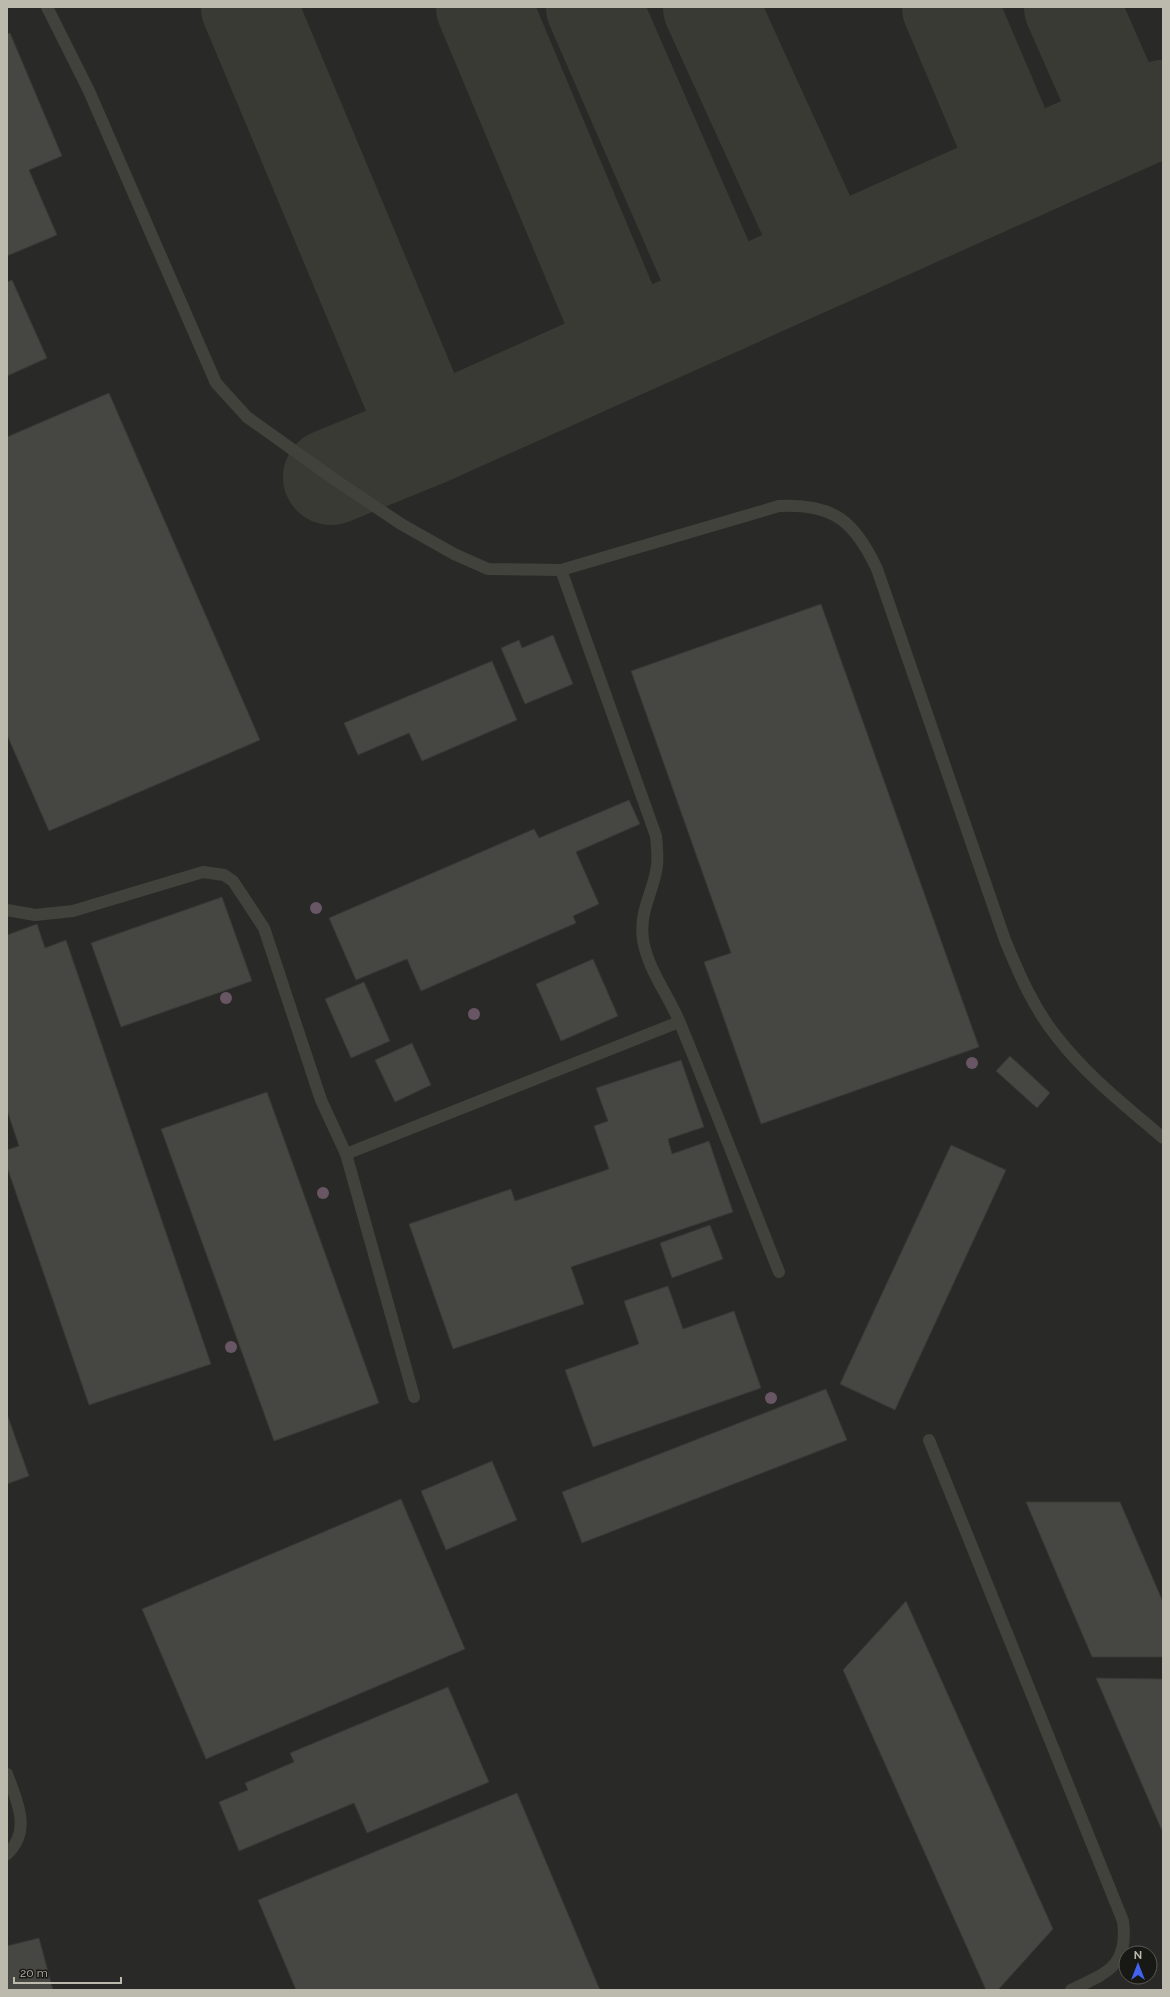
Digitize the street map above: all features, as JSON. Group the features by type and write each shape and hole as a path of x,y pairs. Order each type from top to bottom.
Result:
{"lane":[{"path":"47,7 89,91 216,383 247,417 331,477 401,524 454,554 488,569 561,570 779,506 801,505 822,509 839,518 854,530 865,544 877,569 1005,940 1018,972 1056,1036 1091,1076 1163,1138"},
{"path":"561,570 656,836 657,866 646,901 642,922 648,958 679,1022 779,1272"},
{"path":"7,910 35,915 73,911 203,872 224,875 233,881 264,928 321,1100 346,1154 414,1397"},
{"path":"346,1154 679,1022"},
{"path":"929,1440 1123,1921 1125,1934 1123,1947 1118,1960 1109,1971 1071,1990"},
{"path":"7,1774 20,1810 22,1821 20,1833 16,1843 7,1854"}],"shaded area":[{"path":"7,7 1163,7 1163,1990 7,1990"}],"building":[{"path":"10,33 62,156 29,170 57,235 7,256 7,34"},
{"path":"12,280 47,358 7,376 7,282"},
{"path":"109,393 260,740 49,831 7,735 7,437"},
{"path":"821,604 979,1047 761,1124 704,962 731,953 631,671"},
{"path":"553,635 573,684 525,704 501,648 519,640 522,648"},
{"path":"492,661 517,720 422,761 409,733 358,755 344,723"},
{"path":"629,800 640,824 576,852 599,904 573,916 576,923 421,991 407,959 356,980 329,918 534,829 539,838"},
{"path":"222,897 252,981 121,1027 91,943"},
{"path":"37,924 45,948 66,940 211,1364 89,1405 7,1167 7,1150 19,1146 7,1110 7,935"},
{"path":"593,959 618,1016 561,1041 536,984"},
{"path":"364,982 390,1041 351,1058 325,999"},
{"path":"412,1043 431,1085 395,1102 375,1060"},
{"path":"1010,1056 1050,1093 1037,1108 996,1071"},
{"path":"681,1060 704,1127 668,1139 672,1154 709,1141 733,1212 571,1267 584,1304 453,1349 409,1224 511,1189 515,1201 609,1169 594,1126 608,1121 596,1088"},
{"path":"267,1092 379,1403 274,1441 161,1129"},
{"path":"951,1145 1006,1170 895,1410 840,1384"},
{"path":"710,1225 723,1259 672,1278 660,1243"},
{"path":"668,1286 683,1329 734,1311 761,1388 593,1447 565,1370 639,1344 624,1301"},
{"path":"826,1389 847,1440 582,1543 562,1492"},
{"path":"7,1414 29,1476 7,1484"},
{"path":"492,1461 517,1520 446,1550 421,1491"},
{"path":"401,1499 465,1649 206,1759 142,1609"},
{"path":"1026,1502 1120,1502 1163,1602 1163,1657 1092,1657"},
{"path":"906,1601 1053,1929 998,1990 986,1990 843,1670"},
{"path":"1096,1678 1163,1679 1163,1833"},
{"path":"448,1687 489,1782 367,1833 354,1803 239,1851 219,1802 248,1790 245,1783 294,1762 290,1753"},
{"path":"517,1793 600,1990 296,1990 258,1900"},
{"path":"39,1938 53,1990 7,1990 7,1946"}],"taxiway":[{"path":"249,7 429,437"},
{"path":"484,7 627,348"},
{"path":"594,7 724,305"},
{"path":"711,7 826,259"},
{"path":"950,7 1020,172"},
{"path":"1072,7 1124,125"},
{"path":"331,477 429,437 1163,108"}]}
